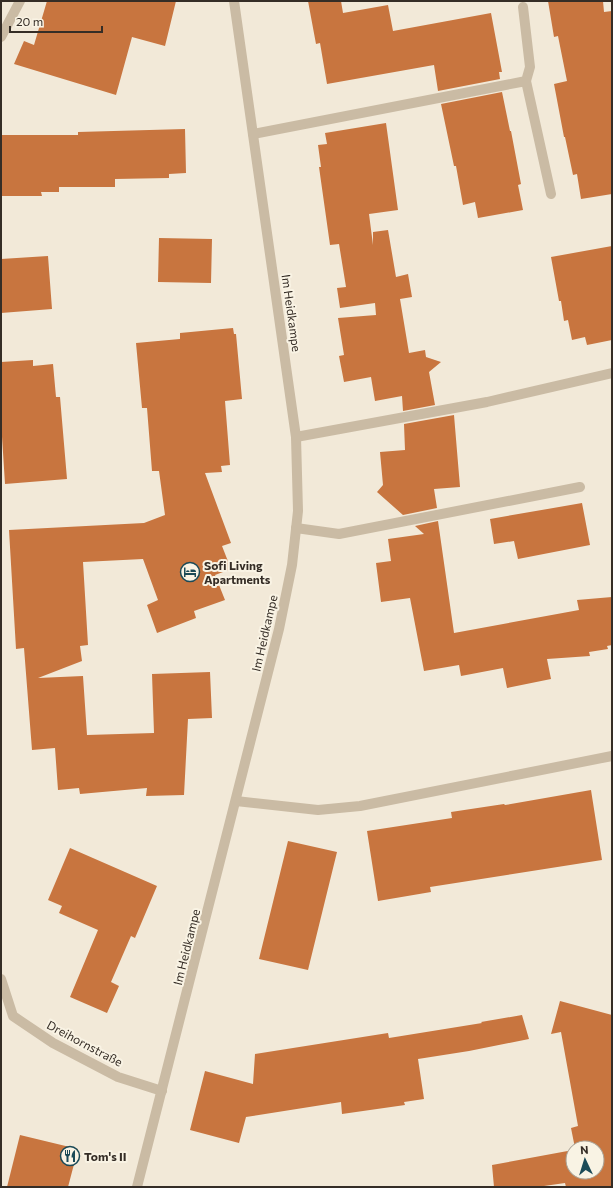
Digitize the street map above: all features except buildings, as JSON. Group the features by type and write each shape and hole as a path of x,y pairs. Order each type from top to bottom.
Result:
{"street":[{"path":"1,37 20,1"},
{"name":"Im Heidkampe","path":"137,1187 279,629 292,565 298,511 296,437 234,1"},
{"path":"523,7 530,67 526,81 551,194"},
{"path":"253,134 526,81"},
{"path":"296,437 487,402 612,373"},
{"path":"296,528 339,534 580,487"},
{"path":"236,801 318,810 360,806 612,756"},
{"name":"Dreihornstraße","path":"1,980 13,1016 53,1043 118,1077 162,1091"}],"place":[{"name":"Sofi Living Apartments","path":"190,572"},
{"name":"Tom's II","path":"70,1156"}]}
